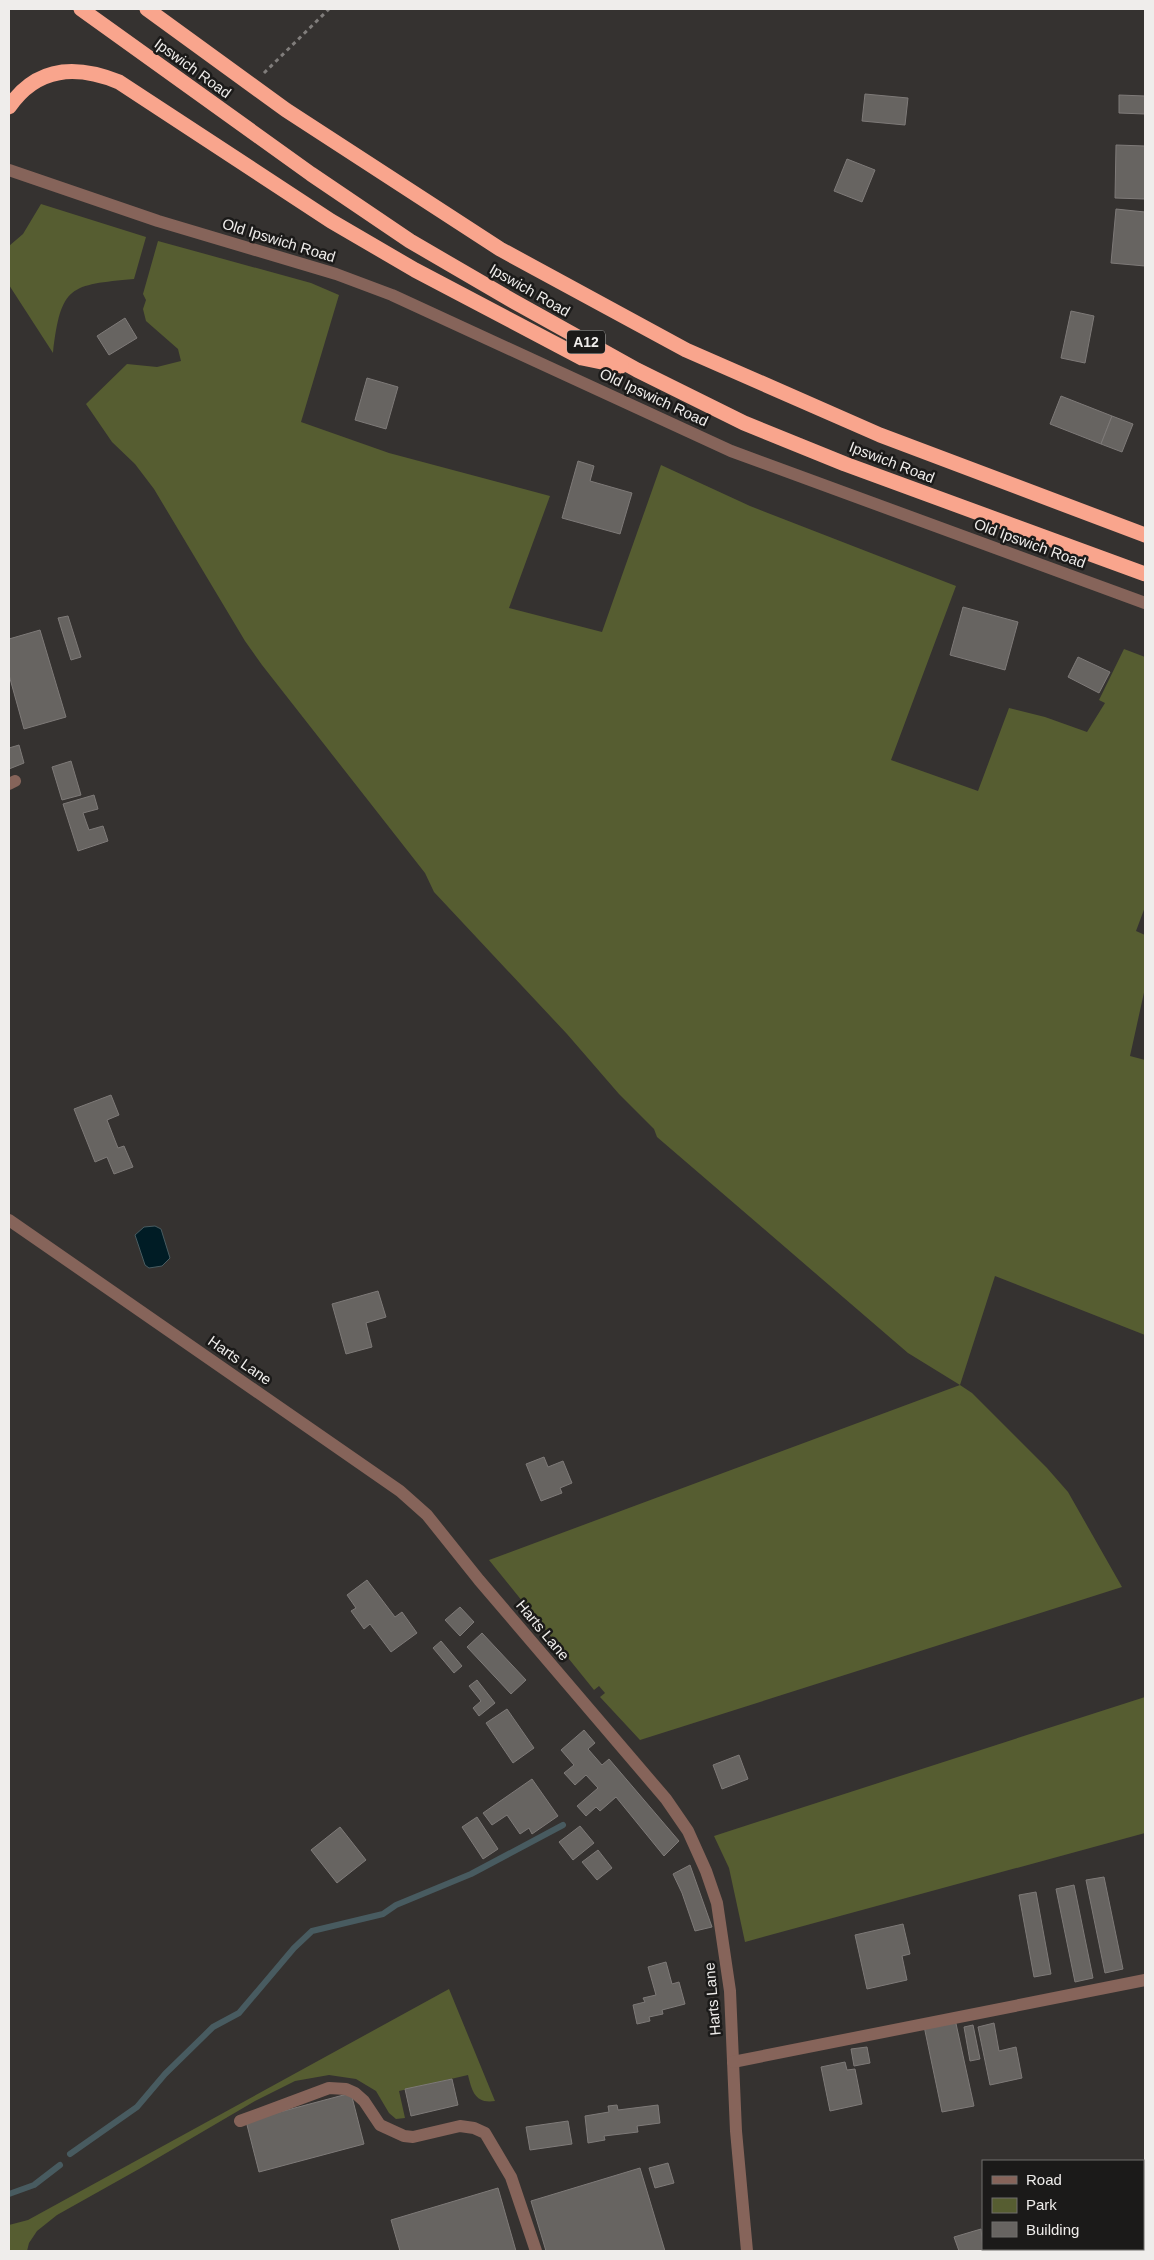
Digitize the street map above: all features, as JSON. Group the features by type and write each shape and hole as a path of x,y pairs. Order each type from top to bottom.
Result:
{"highway":[{"name":"Ipswich Road","path":"81,9 311,174 410,241 637,370 744,423 845,464 1145,574"},
{"name":"Ipswich Road","path":"147,9 286,110 500,249 678,346 880,435 1145,535"},
{"name":"A12","path":"9,107 15,98 42,77 60,72 90,72 120,82 331,221 415,270 582,358 637,370"}],"street":[{"name":"Old Ipswich Road","path":"9,170 158,221 336,274 392,294 731,451 1145,603"},
{"name":"Harts Lane","path":"9,1220 400,1491 428,1515 485,1587 666,1799 688,1831 706,1871 717,1903 730,1992 741,2201 747,2251"},
{"path":"733,2062 1145,1980"},
{"path":"240,2121 329,2088 346,2089 355,2093 364,2101 380,2125 404,2136 413,2137 460,2126 480,2130 485,2133 492,2143 508,2171 536,2251"}],"path":[{"path":"264,74 329,9"}],"green space":[{"path":"41,204 146,237 134,279 82,287 72,293 65,301 56,331 53,353 9,285 9,246 23,234"},
{"path":"158,241 311,283 339,295 301,422 389,453 550,496 509,608 602,632 661,465 750,506 956,586 891,760 978,791 1009,708 1045,717 1087,732 1105,703 1099,700 1124,649 1145,657 1145,907 1136,931 1145,935 1145,988 1130,1056 1145,1060 1145,1335 995,1276 960,1385 908,1353 657,1137 654,1129 619,1094 567,1034 434,892 425,873 262,665 245,641 154,489 135,464 112,442 86,404 127,364 157,367 181,361 178,349 146,321 143,309 146,300 143,294"},
{"path":"960,1385 972,1393 1047,1468 1068,1492 1122,1587 640,1740 600,1697 605,1693 599,1686 594,1690 489,1560"},
{"path":"1145,1697 1145,1833 745,1942 729,1868 714,1836"},
{"path":"449,1989 495,2101 479,2098 473,2091 468,2075 399,2091 405,2118 396,2119 389,2113 376,2091 356,2079 329,2075 295,2081 255,2101 57,2215 37,2231 29,2243 27,2251 9,2251 9,2225 28,2220"}],"water":[{"path":"155,1226 161,1229 170,1258 162,1266 149,1268 145,1265 135,1235 144,1227"}],"building":[{"path":"865,94 908,98 905,125 862,121"},
{"path":"1119,95 1145,96 1145,114 1119,113"},
{"path":"1116,145 1145,146 1145,199 1115,198"},
{"path":"847,159 875,170 862,202 834,191"},
{"path":"1116,209 1145,212 1145,266 1111,263"},
{"path":"1071,311 1094,316 1085,363 1061,358"},
{"path":"125,318 137,338 109,355 97,336"},
{"path":"367,378 398,387 386,429 355,420"},
{"path":"1061,396 1112,416 1101,444 1050,424"},
{"path":"1112,416 1133,424 1122,452 1101,444"},
{"path":"578,461 594,466 590,481 632,493 620,534 562,518"},
{"path":"963,607 1018,622 1005,670 950,655"},
{"path":"68,616 81,657 71,660 58,618"},
{"path":"40,630 66,717 24,729 9,675 9,639"},
{"path":"1078,657 1110,672 1099,693 1068,677"},
{"path":"19,745 24,763 9,769 9,748"},
{"path":"71,761 81,795 62,800 52,767"},
{"path":"94,795 98,809 83,813 89,830 103,826 108,841 78,851 63,804"},
{"path":"111,1095 119,1115 107,1120 118,1148 124,1146 133,1167 114,1174 107,1157 95,1162 74,1109"},
{"path":"378,1291 386,1317 366,1323 372,1347 346,1354 332,1304"},
{"path":"544,1457 548,1467 563,1461 572,1483 560,1488 562,1493 541,1501 526,1464"},
{"path":"367,1580 395,1617 402,1612 417,1633 391,1652 370,1624 364,1629 351,1611 356,1608 347,1595"},
{"path":"460,1607 474,1622 460,1636 445,1620"},
{"path":"482,1633 526,1680 511,1694 467,1647"},
{"path":"441,1641 462,1666 454,1673 433,1648"},
{"path":"477,1680 495,1703 479,1716 473,1708 481,1701 469,1686"},
{"path":"507,1709 534,1748 513,1763 486,1723"},
{"path":"584,1730 595,1743 588,1749 602,1765 609,1759 679,1841 664,1856 616,1797 600,1811 596,1807 586,1816 577,1806 598,1788 586,1775 575,1785 564,1773 574,1765 561,1750"},
{"path":"739,1755 748,1779 722,1789 713,1765"},
{"path":"532,1779 558,1816 532,1834 529,1828 520,1834 507,1815 492,1825 483,1813"},
{"path":"477,1817 498,1849 483,1859 462,1827"},
{"path":"580,1826 594,1843 573,1860 559,1842"},
{"path":"340,1827 366,1860 337,1883 311,1850"},
{"path":"598,1850 612,1868 597,1880 582,1862"},
{"path":"690,1865 712,1927 695,1931 682,1893 673,1874"},
{"path":"1104,1877 1123,1969 1105,1973 1086,1880"},
{"path":"1074,1885 1093,1978 1075,1982 1056,1889"},
{"path":"1036,1892 1051,1974 1034,1977 1019,1895"},
{"path":"903,1924 910,1954 902,1956 907,1980 867,1989 855,1935"},
{"path":"666,1962 672,1984 679,1982 685,2004 662,2010 663,2014 649,2017 650,2021 637,2024 633,2005 645,2002 643,1998 656,1995 648,1967"},
{"path":"955,2019 974,2106 942,2112 924,2026"},
{"path":"994,2023 999,2051 1016,2047 1022,2078 990,2085 978,2027"},
{"path":"973,2025 980,2059 970,2061 964,2027"},
{"path":"867,2047 870,2063 854,2066 851,2049"},
{"path":"845,2062 847,2070 855,2069 862,2104 830,2111 821,2067"},
{"path":"452,2079 458,2105 411,2116 405,2089"},
{"path":"351,2093 364,2144 259,2172 246,2121"},
{"path":"617,2105 618,2110 658,2105 660,2123 637,2126 638,2132 604,2136 605,2140 588,2143 585,2116 609,2112 608,2106"},
{"path":"568,2121 572,2144 530,2150 526,2127"},
{"path":"668,2163 674,2183 655,2188 649,2168"},
{"path":"640,2168 665,2251 546,2251 531,2201"},
{"path":"498,2188 516,2251 400,2251 391,2220"},
{"path":"981,2229 982,2250 999,2251 959,2251 954,2237"}],"waterway":[{"path":"70,2154 137,2107 165,2074 213,2027 239,2013 294,1948 312,1931 383,1914 396,1905 471,1874 563,1825"},
{"path":"9,2194 34,2185 60,2165"}]}
